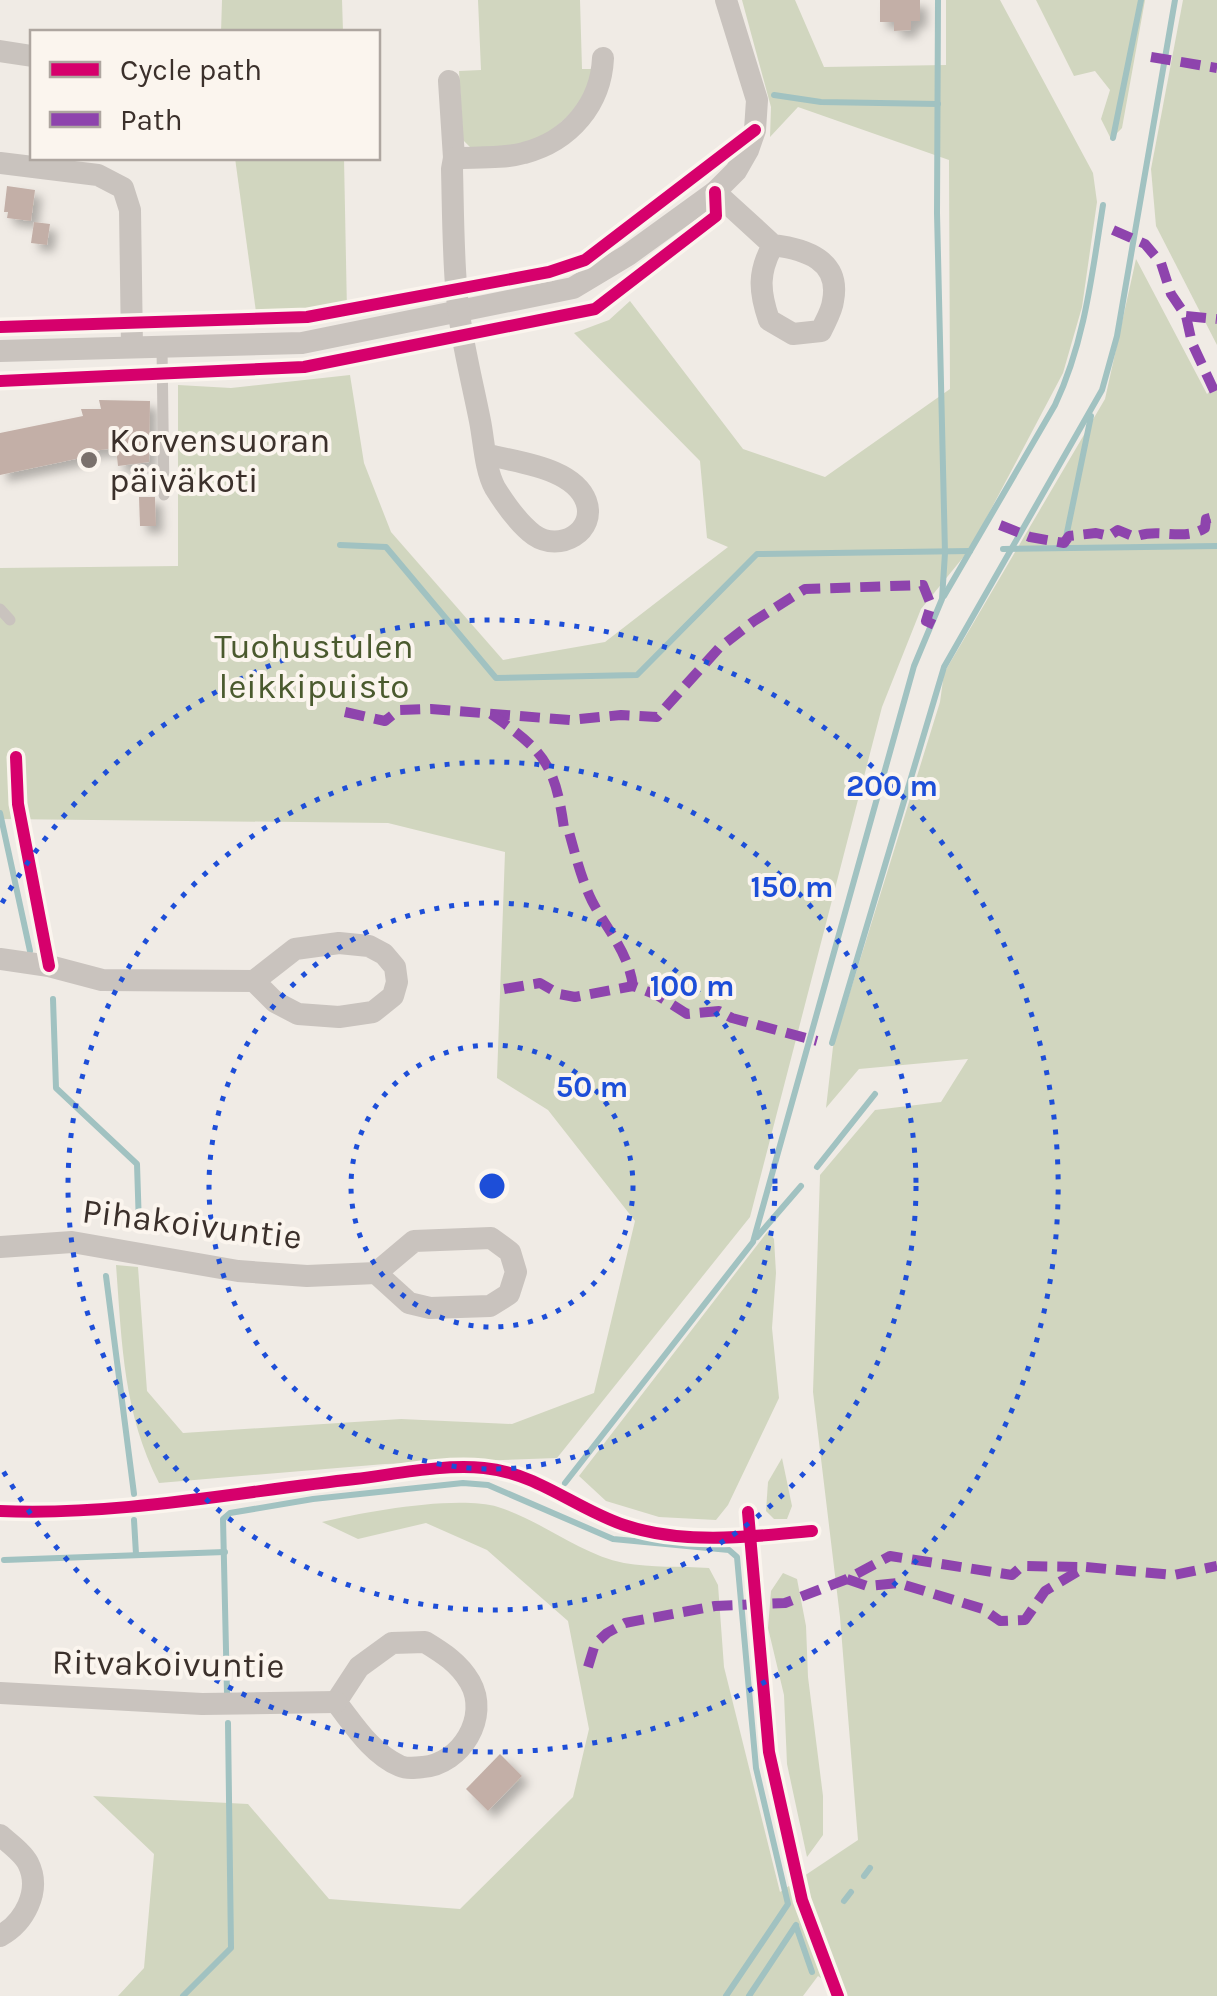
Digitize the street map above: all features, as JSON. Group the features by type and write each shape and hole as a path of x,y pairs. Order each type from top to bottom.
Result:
{"street":[{"path":"0,351 302,342 573,288 628,256 715,192 736,171 755,130 756,100 726,0"},
{"path":"0,51 30,56"},
{"path":"454,158 524,154 560,134 592,105 602,81 603,58"},
{"path":"449,81 456,287 459,313 486,454 492,484 536,536 558,543 579,534 588,522 590,510 581,489 560,474 486,454"},
{"path":"0,162 98,166 122,188 130,210 132,347"},
{"path":"715,192 774,245"},
{"path":"0,959 49,966 102,980 254,981 295,949 338,944 369,946 384,954 395,967 397,982 393,996 373,1012 339,1017 298,1014 276,1002 254,981"},
{"path":"458,1238 491,1238 510,1252 516,1272 509,1294 490,1306 430,1308 409,1302 376,1273 414,1241 458,1238"},
{"name":"Pihakoivuntie","path":"0,1247 72,1242 238,1270 307,1276 376,1273"},
{"path":"425,1642 456,1662 473,1685 477,1712 465,1745 438,1766 404,1768 373,1748 336,1702 359,1667 392,1643 425,1642"},
{"name":"Ritvakoivuntie","path":"0,1694 202,1704 336,1702"},
{"path":"0,1835 28,1861 35,1889 17,1926 0,1936"}],"lane":[{"path":"162,347 164,495"},
{"path":"0,609 10,620"}],"green space":[{"path":"222,0 342,0 343,30 221,30"},
{"path":"478,0 580,0 582,69 595,69 593,80 568,116 543,136 520,147 472,149 463,140 459,71 481,70"},
{"name":"Tuohustulen leikkipuisto","path":"742,0 795,0 824,67 946,65 946,0 1000,0 1093,173 1097,202 1082,307 1063,373 970,549 921,609 882,707 750,1217 557,1458 385,1464 159,1483 131,1404 116,1265 138,1267 147,1391 183,1433 401,1419 512,1424 594,1393 635,1221 548,1110 497,1078 505,852 388,823 0,819 0,568 178,566 178,385 231,388 350,375 364,463 391,532 503,660 605,642 728,547 707,538 700,461 574,333 609,320 630,301 743,449 825,477 950,389 949,160 798,107 770,137 771,107"},
{"path":"1036,0 1145,0 1122,128 1111,139 1101,119 1110,90 1095,71 1074,76"},
{"path":"1183,0 1217,0 1217,345 1156,226 1151,169"},
{"path":"235,160 344,160 347,311 256,312"},
{"path":"1136,259 1207,394 1217,384 1217,1996 847,1996 818,1976 803,1996 118,1996 144,1968 154,1854 93,1796 248,1804 329,1899 460,1909 573,1797 589,1729 568,1621 487,1550 426,1523 358,1539 322,1522 340,1518 410,1506 480,1504 514,1513 607,1559 645,1566 709,1568 718,1585 724,1667 780,1892 858,1840 840,1617 813,1392 820,1175 875,1110 941,1102 968,1059 859,1069 826,1108 833,1047 940,702 944,673 1105,399"},
{"path":"768,1231 774,1239 772,1328 779,1398 728,1505 716,1520 659,1517 606,1501 579,1476"},
{"path":"782,1458 792,1506 787,1519 774,1519 766,1511 768,1482"},
{"path":"783,1573 797,1579 806,1626 808,1677 823,1796 823,1835 807,1857 787,1764 784,1695 768,1628 771,1591"}],"building":[{"path":"880,0 920,0 920,21 911,21 911,30 894,31 894,22 880,22"},
{"path":"7,186 35,190 31,221 7,218"},
{"path":"34,222 50,224 47,245 31,243"},
{"path":"99,400 150,401 149,462 118,466 116,448 84,452 85,457 0,475 0,433 83,416 81,409 101,409"},
{"path":"139,497 155,497 156,526 140,526"},
{"path":"500,1754 522,1776 488,1811 466,1789"}],"waterway":[{"path":"565,1483 753,1242 914,666 942,599 945,553 937,213 938,0"},
{"path":"1113,138 1141,0"},
{"path":"832,1043 944,667 1102,390 1117,336 1175,0"},
{"path":"774,95 821,102 938,104"},
{"path":"944,596 1055,405 1065,381 1086,307 1103,205"},
{"path":"1064,547 1091,416"},
{"path":"340,545 386,547 496,678 637,675 757,554 970,551"},
{"path":"1003,549 1217,546"},
{"path":"0,813 30,951"},
{"path":"53,999 56,1088 137,1164 139,1226"},
{"path":"817,1167 875,1094"},
{"path":"757,1237 801,1186"},
{"path":"106,1276 134,1494"},
{"path":"227,1693 223,1519 230,1513 313,1499 463,1483 488,1485 613,1539 729,1550 737,1557 756,1768 788,1904 726,1996"},
{"path":"134,1520 136,1554"},
{"path":"4,1560 225,1552"},
{"path":"183,1996 231,1948 228,1723"},
{"path":"864,1876 870,1868"},
{"path":"844,1901 851,1892"},
{"path":"749,1996 796,1925"},
{"path":"796,1926 812,1972"}],"marked path":[{"path":"1151,57 1217,68"},
{"path":"1113,230 1145,244 1161,263 1217,397"},
{"path":"1186,316 1217,319"},
{"path":"1000,525 1030,537 1064,543 1069,536 1109,536 1118,530 1135,537 1188,534 1205,528 1206,519 1217,516"},
{"path":"345,712 385,721 399,710 431,709 570,720 621,715 657,717 719,648 805,589 923,585 931,605 926,621 943,629"},
{"path":"491,714 524,738 551,774 564,828 569,832 585,885 622,951 633,986 657,995 687,1014 719,1011 817,1041"},
{"path":"504,989 540,983 559,994 575,997 633,986"},
{"path":"588,1667 595,1644 625,1623 715,1606 785,1603 847,1579 890,1556 1012,1575 1022,1566 1085,1567"},
{"path":"847,1579 867,1586 898,1583 983,1609 1000,1621 1025,1620 1045,1591 1085,1567 1174,1575 1217,1566"}],"cycle path":[{"path":"0,327 307,317 549,272 585,260 755,130"},
{"path":"0,381 304,367 595,309 716,216 715,192"},
{"path":"16,757 18,804 49,966"},
{"path":"0,1511 134,1506 468,1467 521,1477 606,1518 647,1531 717,1538 812,1531"},
{"path":"748,1512 769,1752 802,1900 838,1996"}],"place":[{"name":"Korvensuoran päiväkoti","path":"89,460"}]}
